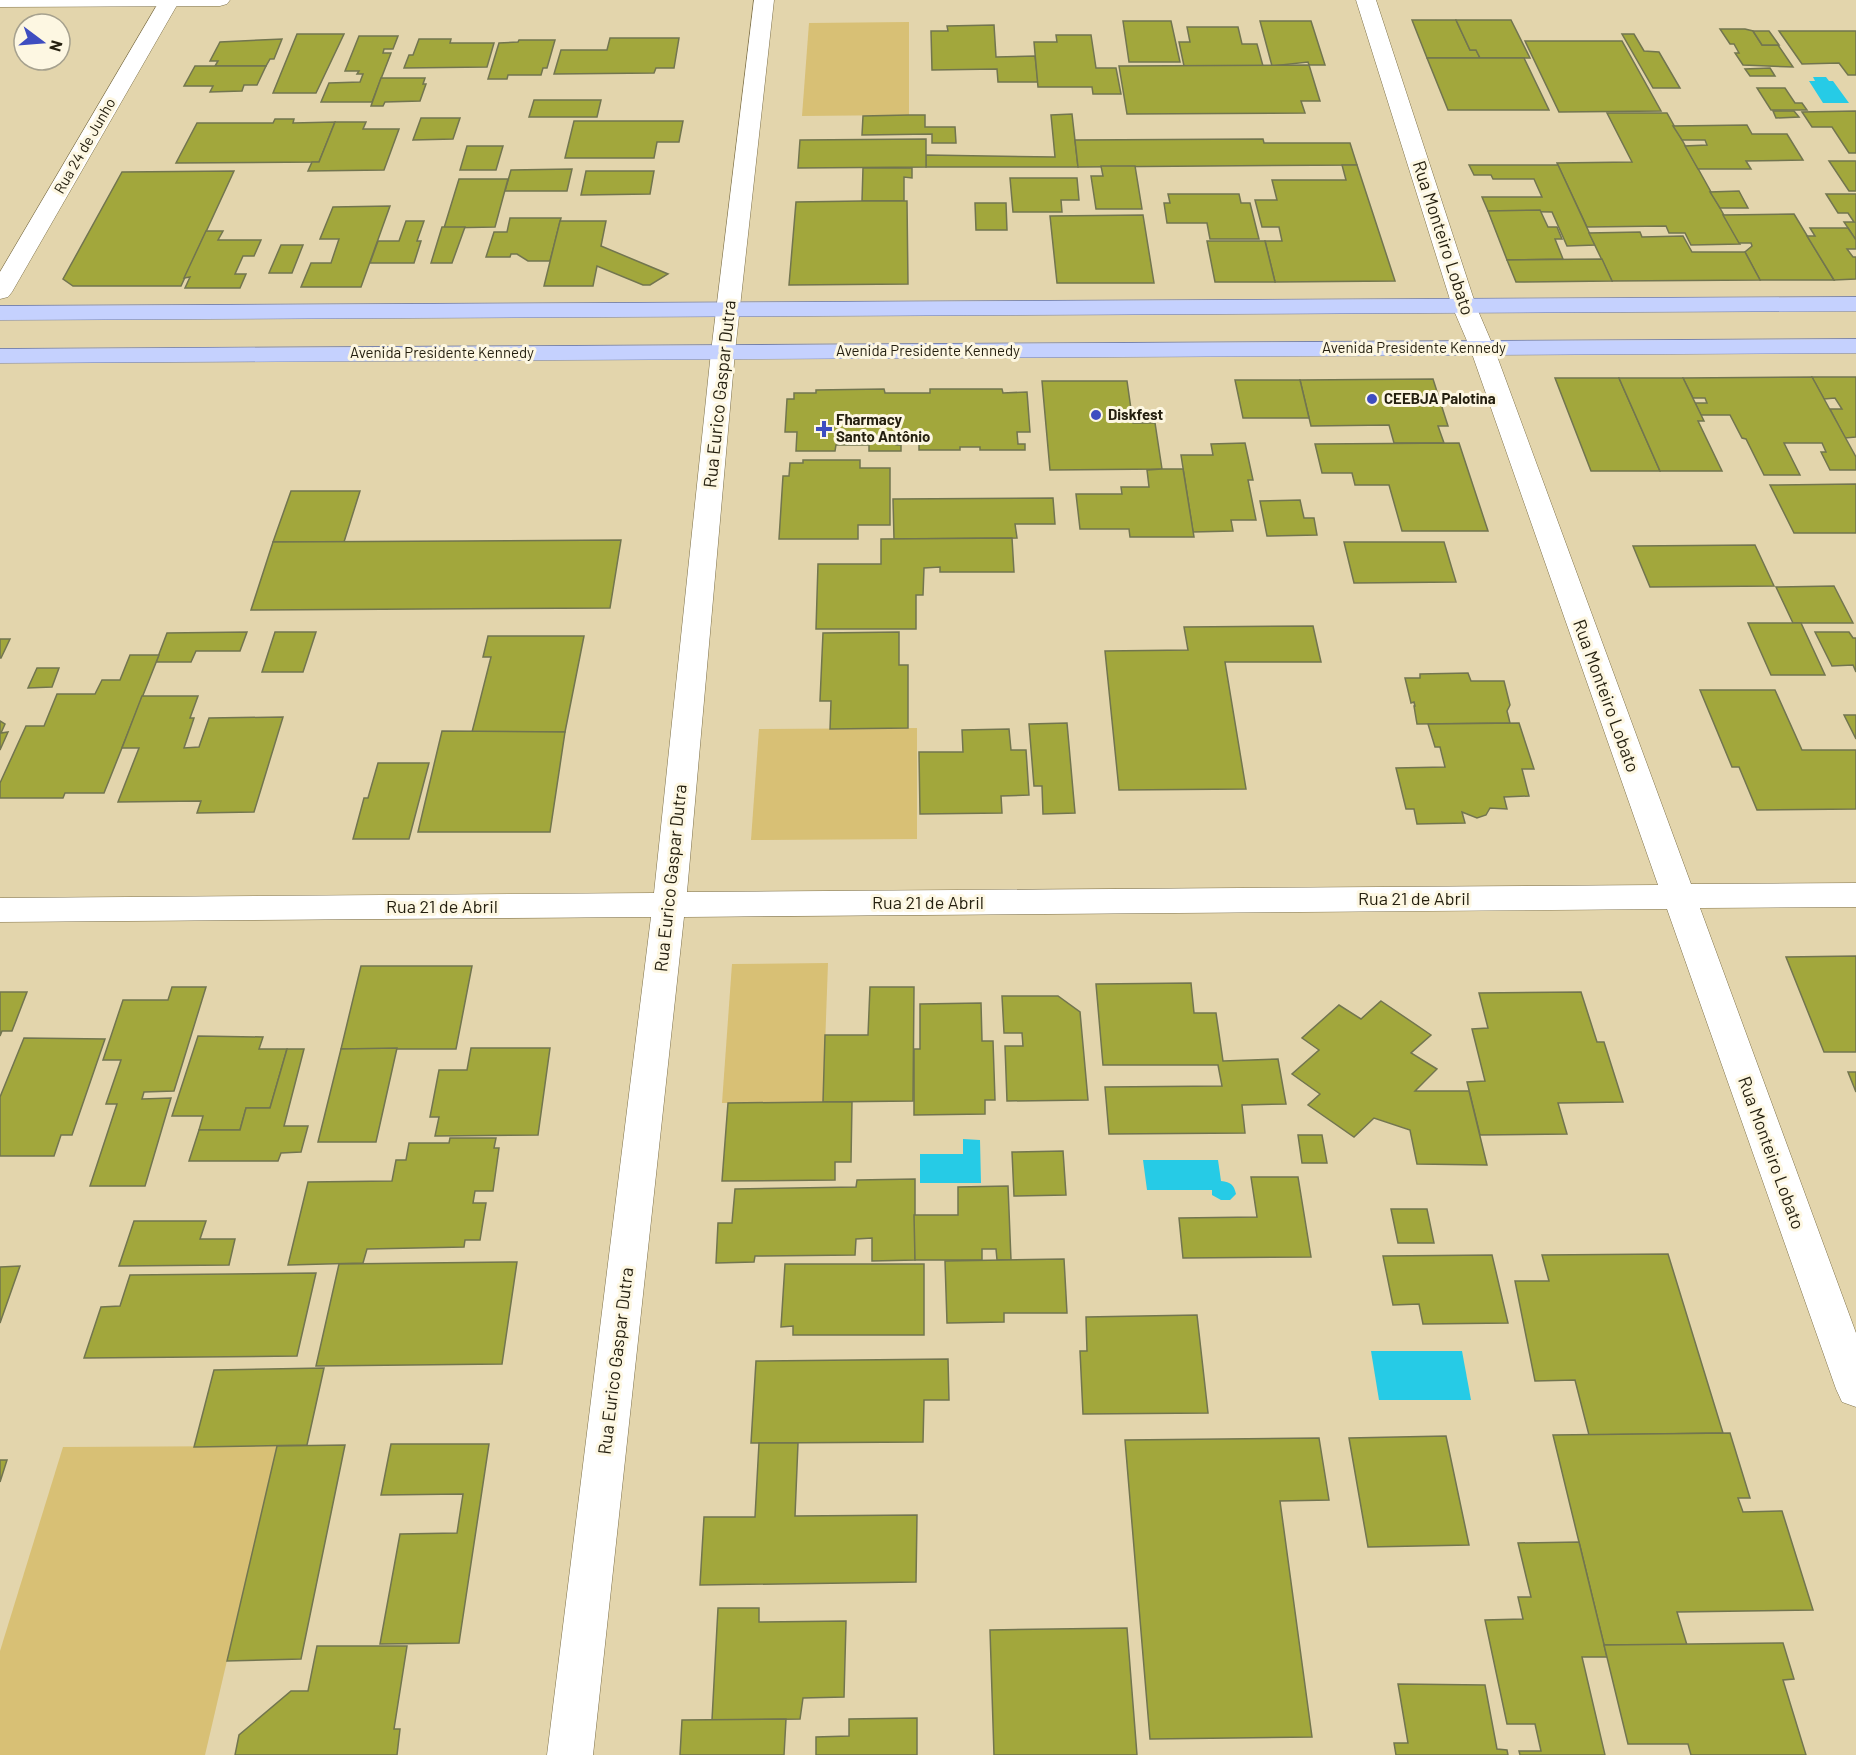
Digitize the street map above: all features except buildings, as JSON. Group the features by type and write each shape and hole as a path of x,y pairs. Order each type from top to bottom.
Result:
{"main road":[{"path":"0,314 1856,304"},
{"name":"Avenida Presidente Kennedy","path":"0,356 1856,346"}],"street":[{"name":"Rua 24 de Junho","path":"0,292 170,0"},
{"path":"0,1 220,0"},
{"name":"Rua Eurico Gaspar Dutra","path":"570,1755 669,905 723,352 764,0"},
{"name":"Rua Monteiro Lobato","path":"1366,0 1464,306 1482,348 1856,1389"},
{"name":"Rua 21 de Abril","path":"0,910 1856,895"}],"shaded area":[{"path":"909,22 909,115 802,116 809,23"},
{"path":"917,728 917,839 751,840 759,729"},
{"path":"828,963 823,1102 722,1103 732,964"},
{"path":"277,1446 205,1755 0,1755 0,1651 63,1447"}],"water":[{"path":"1813,77 1826,77 1829,81 1833,81 1849,103 1823,103 1809,81 1815,81"},
{"path":"963,1139 980,1140 981,1183 920,1183 920,1154 963,1154"},
{"path":"1143,1160 1218,1160 1221,1181 1232,1184 1236,1194 1230,1200 1221,1200 1212,1195 1212,1190 1147,1190"},
{"path":"1371,1351 1462,1351 1471,1400 1379,1400"}],"place":[{"name":"CEEBJA Palotina","path":"1372,399"},
{"name":"Diskfest","path":"1096,415"},
{"name":"Fharmacy Santo Antônio","path":"824,429"}]}
